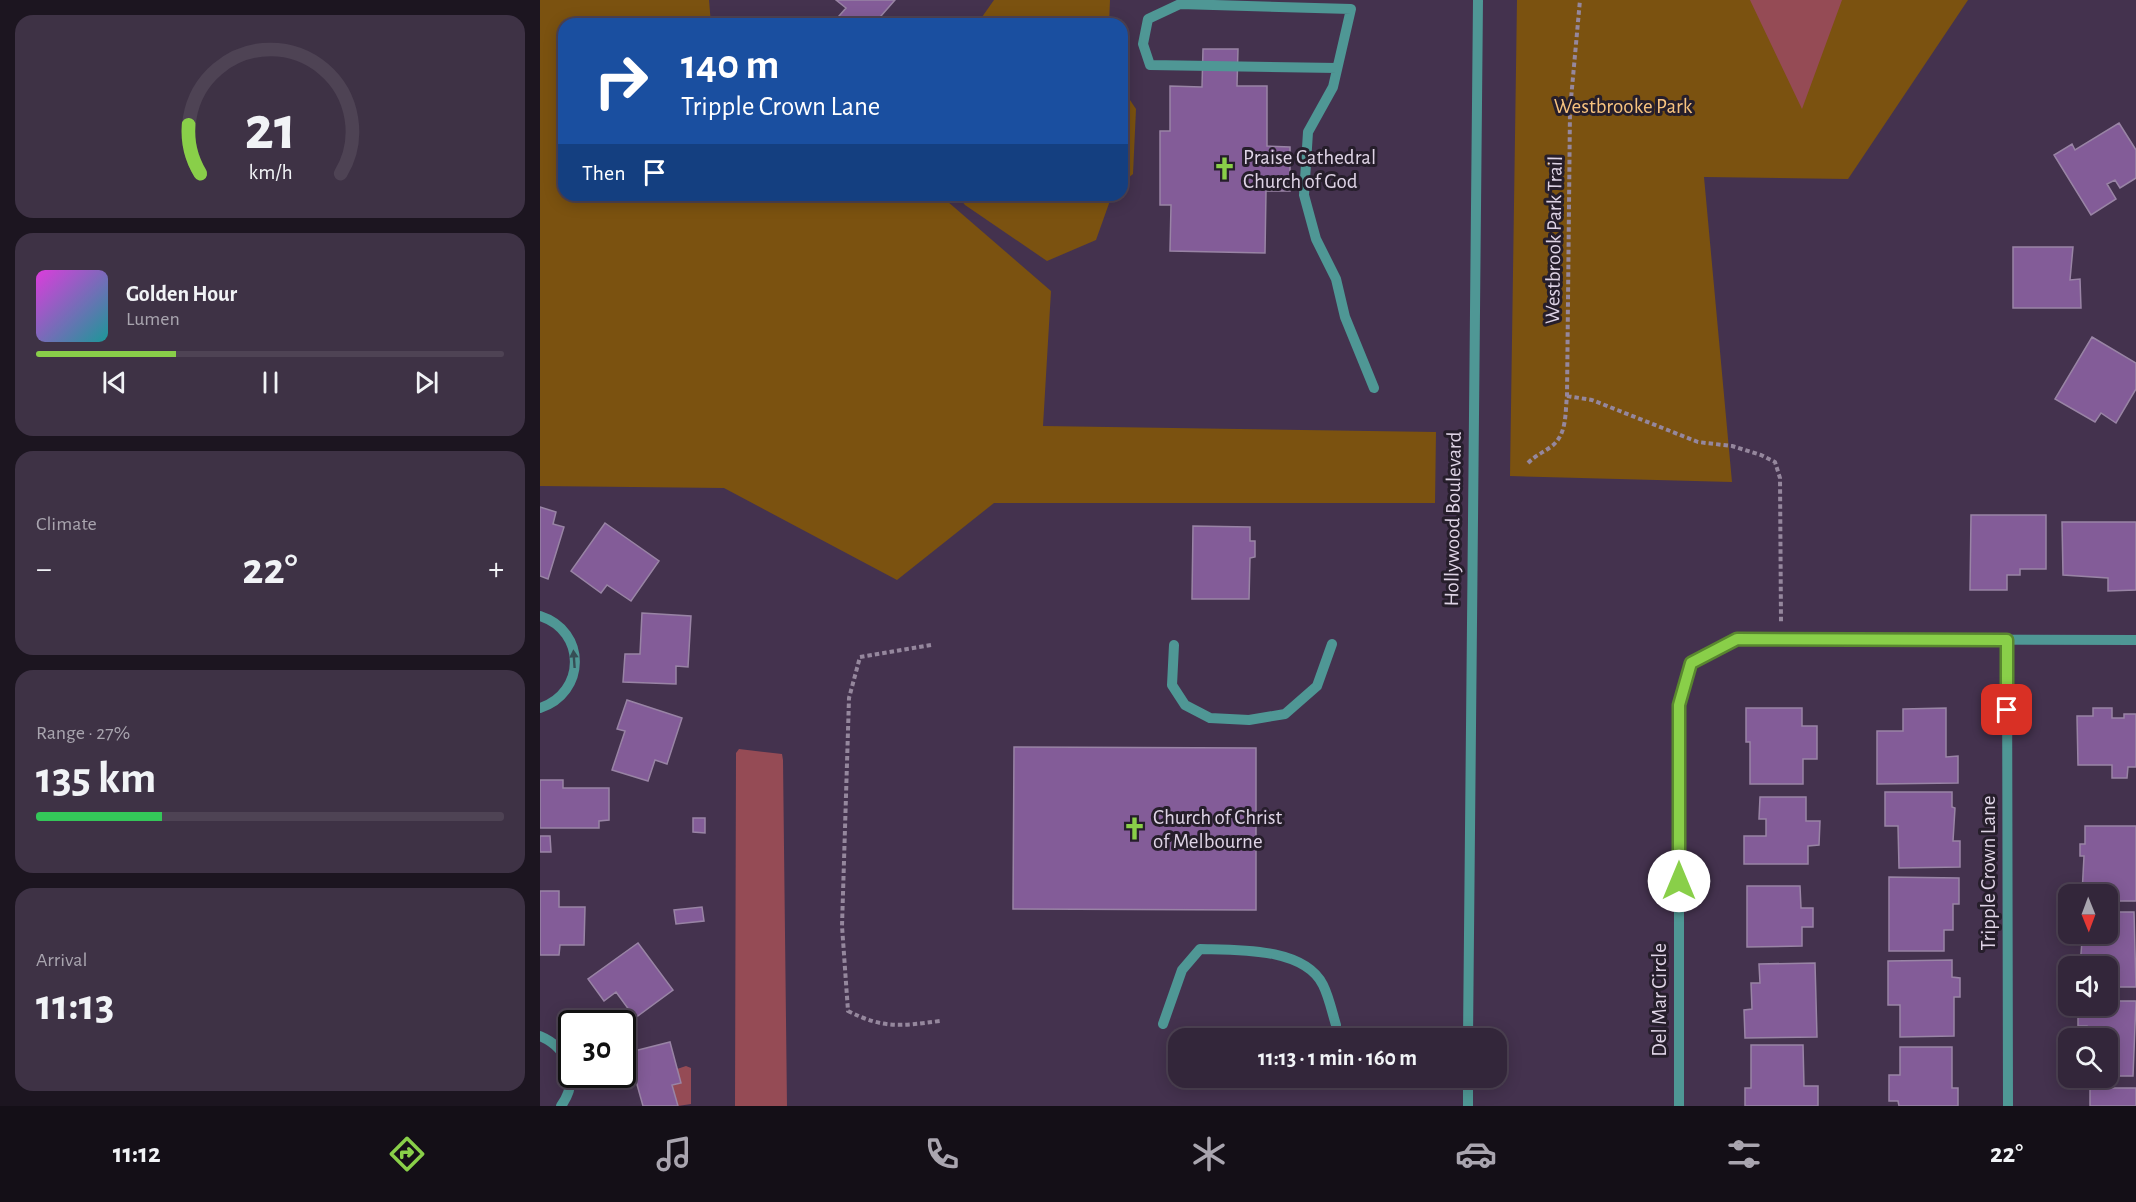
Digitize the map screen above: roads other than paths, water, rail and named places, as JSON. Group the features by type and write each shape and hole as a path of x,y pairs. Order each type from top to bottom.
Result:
{"street":[{"name":"Hollywood Boulevard","path":"1468,1028 1478,0"},
{"path":"1337,68 1150,65 1143,44 1148,19 1180,4 1351,9 1333,87 1308,132 1304,195 1317,239 1336,279 1345,317 1374,388"},
{"path":"540,616 550,620 564,631 573,647 576,664 567,689 555,702 540,708"},
{"name":"Del Mar Circle","path":"1679,1106 1679,705 1691,663 1737,639 2136,640"},
{"name":"Tripple Crown Lane","path":"2007,640 2008,1106"},
{"path":"1174,645 1172,685 1185,705 1210,718 1249,720 1286,714 1317,686 1332,644"},
{"path":"1163,1024 1182,970 1200,949 1264,951 1299,962 1323,984 1336,1025"},
{"path":"540,1036 558,1047 568,1064 570,1084 561,1106"},
{"path":"1467,1106 1468,1088"}],"place":[{"name":"Praise Cathedral Church of God","path":"1225,169"},
{"name":"Church of Christ of Melbourne","path":"1135,829"}],"park label":[{"name":"Westbrooke Park","path":"1623,106"}]}
